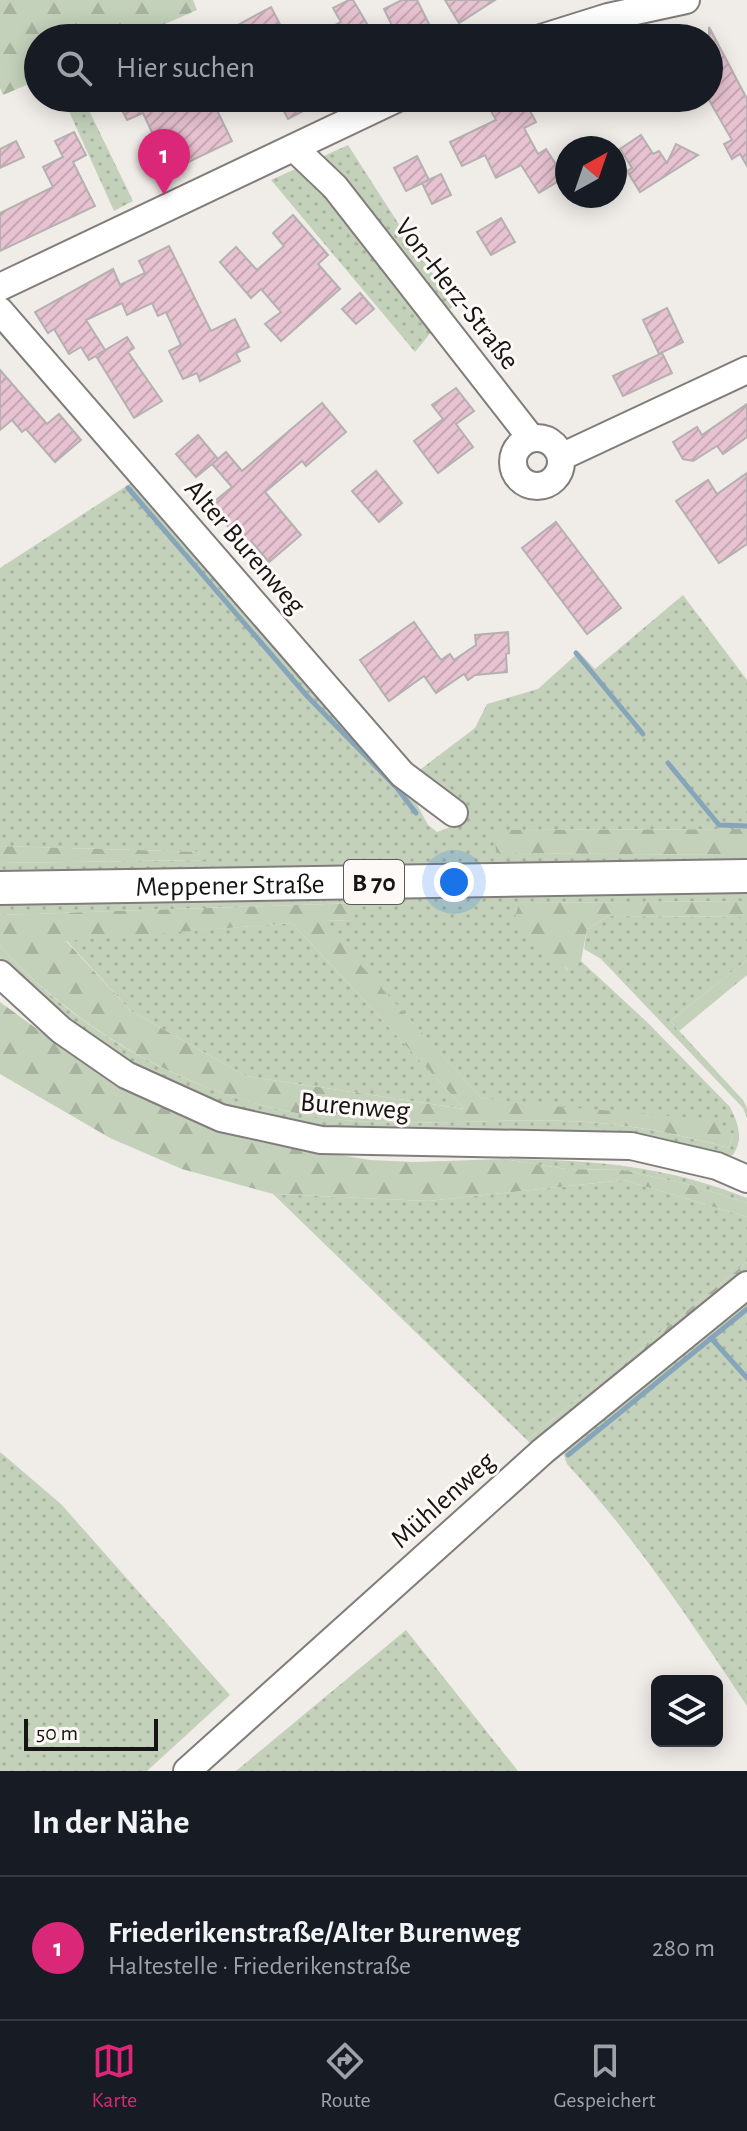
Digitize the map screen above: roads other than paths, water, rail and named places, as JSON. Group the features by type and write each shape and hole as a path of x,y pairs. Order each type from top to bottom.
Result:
{"main road":[{"name":"Meppener Straße","path":"0,888 747,876"}],"street":[{"path":"586,24 686,0"},
{"path":"0,287 368,112"},
{"name":"Von-Herz-Straße","path":"305,142 335,187 531,438 539,437 553,443 561,457"},
{"name":"Alter Burenweg","path":"0,311 402,774 454,813"},
{"path":"531,438 518,446 512,461 524,482 539,486 554,479 562,465 561,457 747,370"},
{"name":"Burenweg","path":"0,974 61,1030 126,1075 221,1118 321,1140 631,1146 717,1166 747,1179"},
{"name":"Mühlenweg","path":"187,1771 543,1451 747,1285"}],"waterway":[{"path":"128,488 307,696 397,788 416,813"},
{"path":"576,653 643,734"},
{"path":"668,763 719,825 747,826"},
{"path":"568,1455 747,1309"},
{"path":"711,1338 747,1378"}],"place":[{"name":"Friederikenstraße/Alter Burenweg","path":"164,195"}]}
